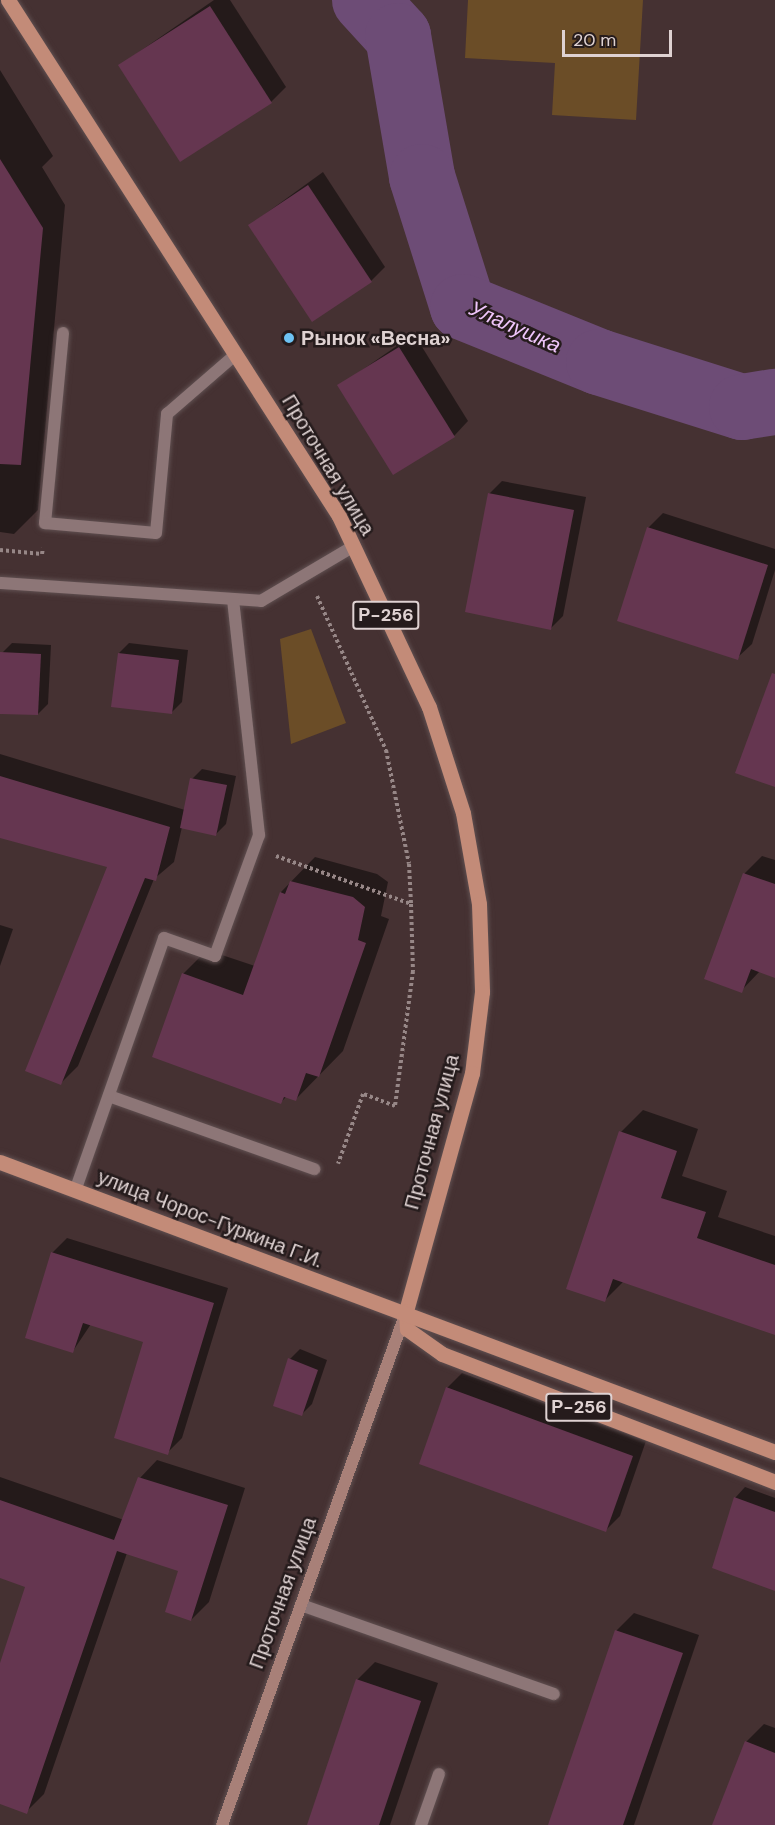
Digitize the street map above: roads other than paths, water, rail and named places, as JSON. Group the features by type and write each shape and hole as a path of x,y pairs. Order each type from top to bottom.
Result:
{"main road":[{"name":"Проточная улица","path":"8,0 354,546 429,707 463,813 479,904 482,992 472,1073 406,1311"},
{"name":"улица Чорос-Гуркина Г.И.","path":"0,1162 406,1311 775,1452"},
{"name":"Р-256","path":"406,1311 411,1335 442,1354 775,1482"}],"street":[{"name":"Проточная улица","path":"222,1825 406,1311"}],"lane":[{"path":"63,333 45,523 156,533 166,414 235,355"},
{"path":"0,583 261,601 354,546"},
{"path":"75,1191 164,938 215,956 260,835 233,599"},
{"path":"109,1096 314,1169"},
{"path":"301,1605 554,1694"},
{"path":"421,1825 439,1774"}],"waterway":[{"name":"Улалушка","path":"365,0 398,36 422,177 463,307 599,362 742,407 775,402"}],"place":[{"name":"Рынок «Весна»","path":"289,338"}]}
